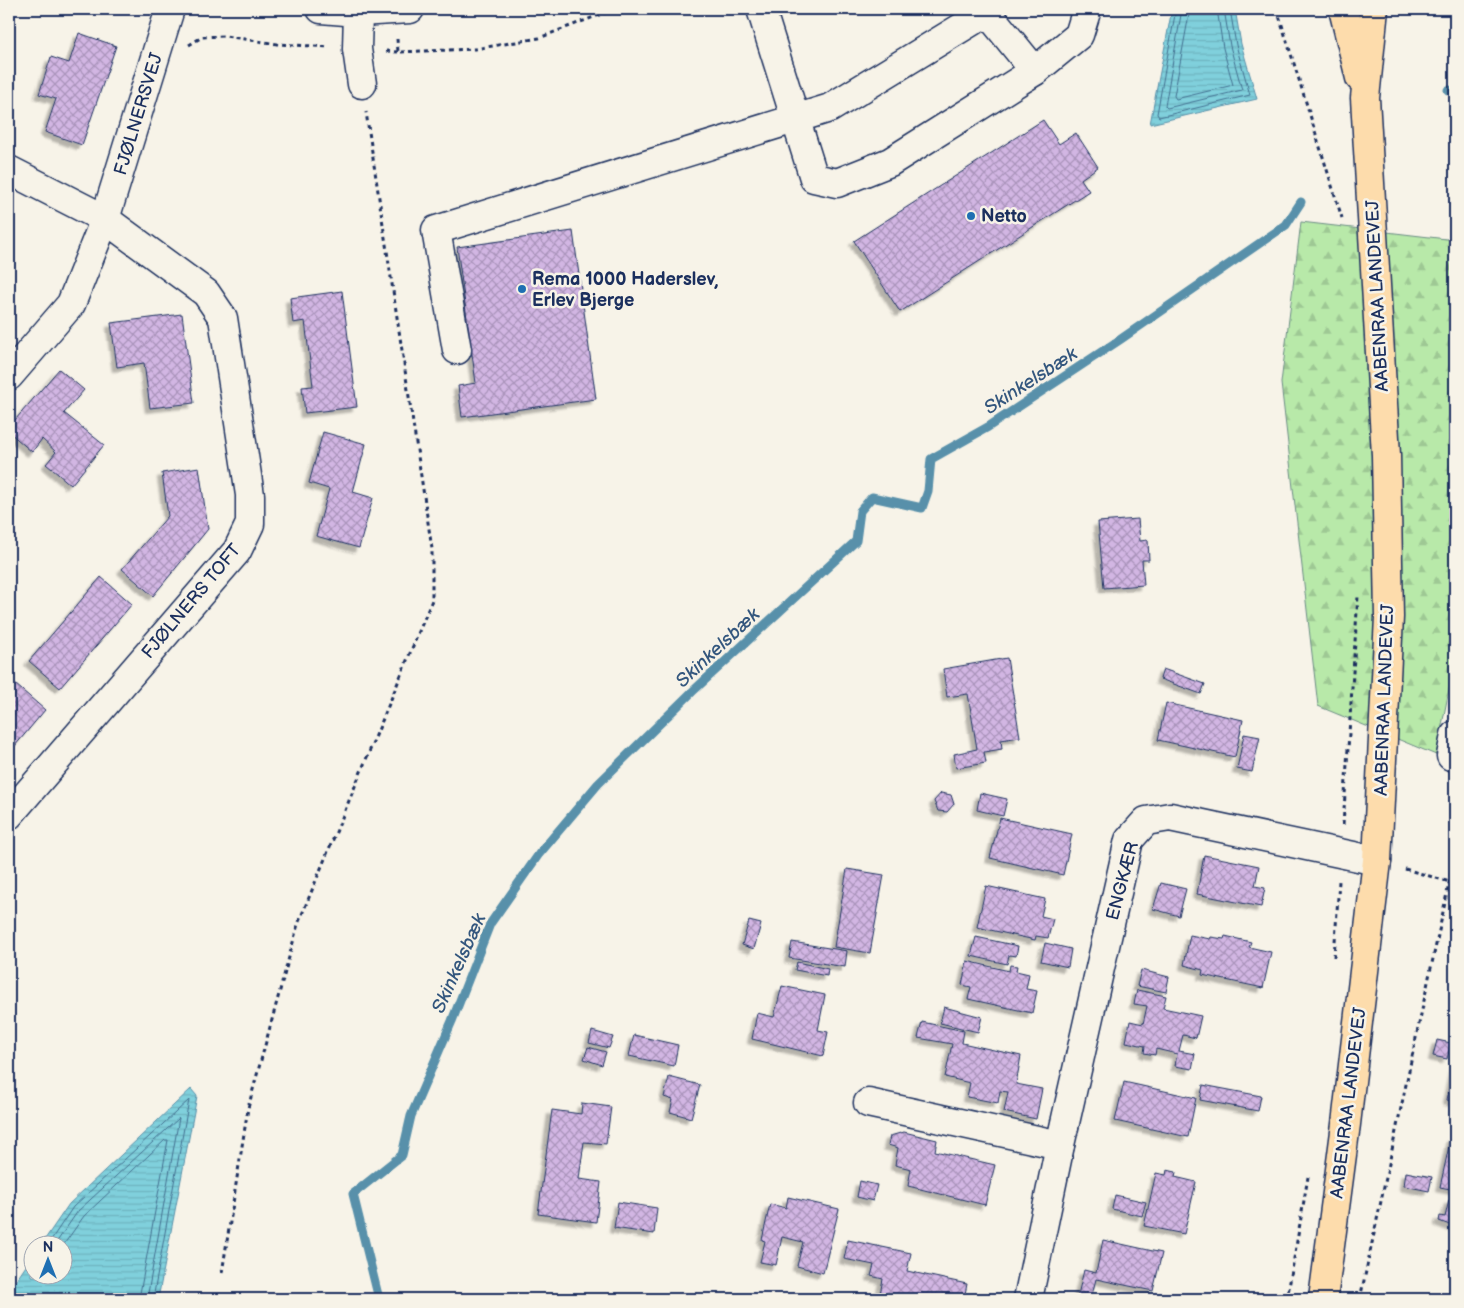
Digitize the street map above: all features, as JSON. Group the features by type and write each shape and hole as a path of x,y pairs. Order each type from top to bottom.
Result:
{"main road":[{"name":"AABENRAA LANDEVEJ","path":"1343,9 1365,98"},
{"name":"AABENRAA LANDEVEJ","path":"1323,1299 1377,861 1389,617 1386,455 1365,98 1374,9"}],"street":[{"name":"FJØLNERSVEJ","path":"9,376 70,304 105,219 170,9"},
{"path":"321,9 358,12 403,10"},
{"path":"761,9 814,178 837,183 890,162 1035,71 1079,35 1087,9"},
{"path":"457,350 436,230 830,108 997,10 1035,71"},
{"path":"358,12 357,49 362,84"},
{"path":"9,170 105,219"},
{"name":"FJØLNERS TOFT","path":"9,815 237,551 250,524 250,495 223,318 206,293 105,219"},
{"path":"1455,735 1451,756 1455,757"},
{"name":"ENGKÆR","path":"1028,1299 1060,1145 1129,840 1146,821 1170,817 1377,861"},
{"path":"868,1103 1060,1145"}],"path":[{"path":"156,55 175,63 185,47 202,37 225,36 277,44 398,52 475,49 540,38 616,9"},
{"path":"1276,9 1342,219"},
{"path":"398,52 403,10"},
{"path":"222,1273 248,1108 298,924 432,600 432,549 362,84"},
{"path":"1334,967 1358,594"},
{"path":"1360,1299 1455,856"},
{"path":"1377,861 1450,882"},
{"path":"1287,1299 1308,1174"}],"green space":[{"path":"1301,222 1455,240 1455,660 1436,755 1318,706 1281,383"}],"water":[{"path":"1172,9 1235,9 1241,44 1257,99 1150,124"},
{"path":"191,1089 197,1096 158,1299 9,1299 9,1291 22,1272 22,1286 72,1286 72,1236 47,1236 69,1204"}],"building":[{"path":"79,33 116,46 82,145 45,132 56,99 39,94 51,57 69,63"},
{"name":"Netto","path":"1043,120 1059,144 1076,133 1098,167 1081,179 1089,191 900,312 854,241"},
{"name":"Rema 1000 Haderslev, Erlev Bjerge","path":"573,231 596,399 462,417 458,386 476,383 457,247"},
{"path":"342,291 357,407 305,413 302,387 313,386 305,321 293,323 290,298"},
{"path":"182,314 194,403 150,408 144,363 117,367 111,323"},
{"path":"59,369 84,390 64,413 104,445 71,485 46,464 56,452 42,439 32,452 9,432 9,427"},
{"path":"323,432 366,444 353,492 373,498 359,548 316,536 329,489 309,483"},
{"path":"199,467 208,529 153,596 122,569 168,516 162,473"},
{"path":"1138,519 1140,541 1148,540 1149,560 1142,560 1144,585 1104,588 1098,522"},
{"path":"101,577 132,604 60,688 29,661"},
{"path":"1007,658 1020,737 1001,740 1002,749 984,752 986,763 956,768 954,754 977,749 968,694 947,697 943,669"},
{"path":"1163,669 1205,684 1201,694 1160,679"},
{"path":"15,684 45,710 9,753 9,692"},
{"path":"1166,703 1243,720 1235,757 1158,740"},
{"path":"1244,734 1260,737 1252,772 1237,769"},
{"path":"941,793 951,795 954,804 947,812 938,811 934,801"},
{"path":"980,793 1007,799 1003,816 977,810"},
{"path":"1000,818 1072,834 1063,875 990,858"},
{"path":"1204,855 1259,866 1255,886 1265,888 1261,907 1197,894"},
{"path":"847,869 884,875 870,953 834,947"},
{"path":"1161,883 1186,889 1179,916 1153,909"},
{"path":"986,886 1045,899 1041,916 1053,919 1048,938 1036,936 1035,940 977,927"},
{"path":"749,921 761,924 754,949 742,945"},
{"path":"1190,935 1210,939 1211,937 1224,939 1225,936 1251,942 1249,947 1271,952 1263,988 1202,975 1203,970 1184,965"},
{"path":"976,937 1018,946 1016,956 1009,955 1007,964 971,956"},
{"path":"792,942 847,951 845,967 789,958"},
{"path":"1045,943 1071,949 1068,967 1041,961"},
{"path":"967,961 1009,971 1010,965 1017,966 1016,971 1029,974 1026,989 1037,991 1032,1013 968,999 971,987 962,985"},
{"path":"797,962 828,969 827,976 795,970"},
{"path":"1141,970 1169,977 1166,992 1137,986"},
{"path":"782,986 825,995 818,1030 828,1032 823,1056 752,1039 757,1013 774,1017"},
{"path":"1137,990 1166,996 1163,1008 1201,1016 1196,1038 1183,1035 1179,1051 1195,1054 1192,1069 1175,1066 1177,1054 1156,1049 1155,1055 1144,1053 1145,1046 1126,1042 1130,1021 1143,1024 1147,1006 1134,1004"},
{"path":"944,1007 982,1017 978,1032 940,1023"},
{"path":"922,1022 964,1031 962,1043 1021,1056 1016,1084 1042,1089 1036,1119 1004,1112 1008,1092 1000,1091 998,1103 967,1097 970,1083 945,1077 952,1044 918,1038"},
{"path":"592,1031 613,1037 609,1048 589,1043"},
{"path":"634,1035 678,1045 674,1066 629,1056"},
{"path":"1437,1040 1451,1043 1447,1059 1433,1056"},
{"path":"588,1047 606,1052 602,1065 584,1059"},
{"path":"1455,1061 1455,1102 1447,1100"},
{"path":"669,1077 700,1085 691,1118 670,1112 673,1100 664,1097"},
{"path":"1124,1082 1196,1098 1188,1137 1115,1121"},
{"path":"1203,1085 1261,1096 1258,1111 1200,1100"},
{"path":"582,1103 611,1107 606,1144 584,1142 579,1179 601,1182 596,1222 538,1214 552,1110 581,1114"},
{"path":"904,1132 937,1140 935,1151 995,1165 985,1205 908,1186 911,1169 895,1165 898,1148 888,1145 890,1136"},
{"path":"1451,1137 1455,1138 1455,1190 1440,1187"},
{"path":"1167,1170 1176,1172 1175,1177 1196,1182 1184,1234 1144,1226 1156,1173 1166,1175"},
{"path":"1406,1172 1432,1177 1429,1191 1404,1186"},
{"path":"860,1181 877,1185 873,1201 857,1197"},
{"path":"1115,1195 1146,1202 1142,1216 1112,1209"},
{"path":"788,1197 839,1209 823,1273 797,1266 803,1242 782,1237 776,1265 760,1262 765,1241 762,1240 770,1204 786,1208"},
{"path":"1449,1200 1455,1201 1455,1227 1439,1221 1440,1216 1445,1217"},
{"path":"618,1202 657,1208 654,1234 614,1228"},
{"path":"848,1240 911,1253 907,1271 967,1284 964,1299 879,1299 883,1279 871,1276 874,1265 844,1259"},
{"path":"1103,1240 1162,1253 1153,1291 1096,1279 1091,1299 1077,1299 1084,1270 1096,1273"}],"waterway":[{"name":"Skinkelsbæk","path":"1448,90 1455,91"},
{"name":"Skinkelsbæk","path":"379,1299 353,1194 402,1155 411,1116 452,1021 490,924 539,854 598,784 692,692 856,541 860,511 872,497 922,508 928,491 931,459 988,427 1121,339 1286,225 1301,202"}],"place":[{"name":"Netto","path":"971,216"},
{"name":"Rema 1000 Haderslev, Erlev Bjerge","path":"522,289"}]}
